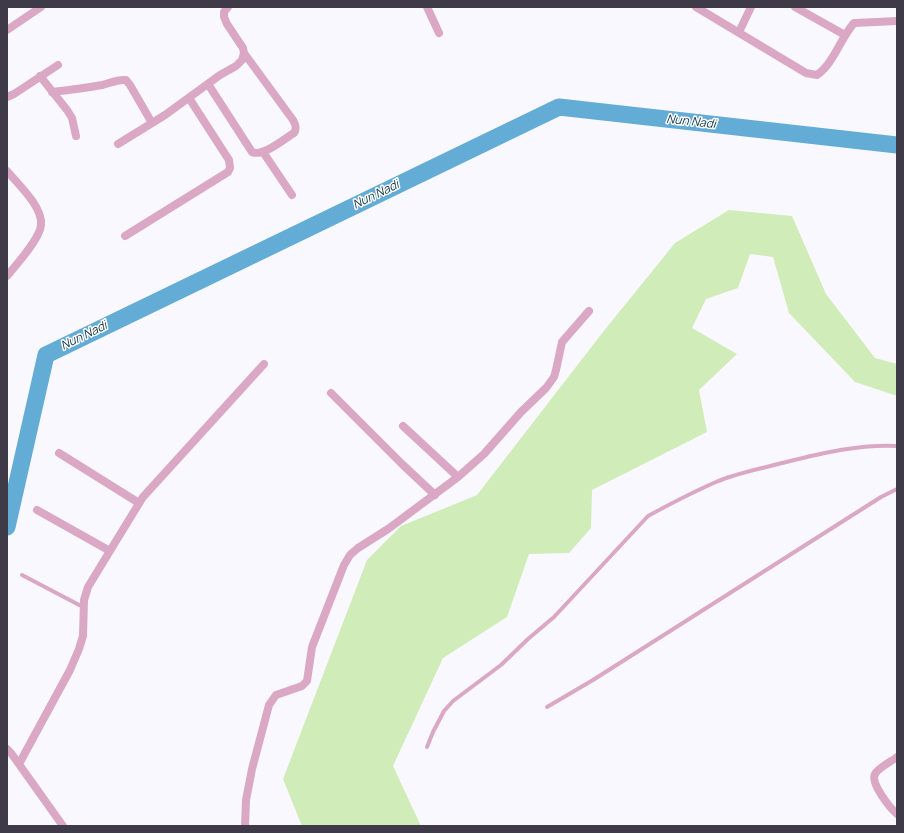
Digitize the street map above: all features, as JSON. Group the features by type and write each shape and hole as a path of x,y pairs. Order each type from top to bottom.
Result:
{"street":[{"path":"7,30 41,7"},
{"path":"208,84 254,154 263,152 296,131 296,125 244,54 243,48 227,24 224,17 224,12 228,7"},
{"path":"427,7 439,33"},
{"path":"696,7 806,73 817,75 825,70 845,35 854,23 897,21"},
{"path":"739,32 751,7"},
{"path":"795,7 845,35"},
{"path":"118,144 152,123 236,66 242,60 244,54"},
{"path":"7,97 58,65"},
{"path":"40,76 72,118 76,136"},
{"path":"52,92 78,89 121,79 126,80 152,123"},
{"path":"125,236 228,172 230,168 229,160 189,98"},
{"path":"263,152 292,195"},
{"path":"7,171 31,199 38,210 41,226 31,245 7,276"},
{"path":"246,826 246,800 250,777 269,705 276,695 302,686 307,681 312,647 344,565 350,555 358,548 388,530 435,495 484,454 521,412 546,388 554,377 562,342 589,311"},
{"path":"19,764 70,670 79,648 82,636 84,600 88,587 139,503 264,364"},
{"path":"331,393 435,495"},
{"path":"403,426 458,477"},
{"path":"59,453 139,503"},
{"path":"37,510 110,551"},
{"path":"9,751 63,826"},
{"path":"897,757 875,772 874,777 874,782 889,806 897,814"}],"lane":[{"path":"427,747 444,711 453,700 501,664 554,617 648,516 717,482 748,472 811,456 851,448 876,445 897,446"},
{"path":"547,707 593,680 881,497 897,489"},
{"path":"22,575 83,607"}],"green space":[{"path":"729,210 792,216 826,294 875,358 897,364 897,396 855,382 789,313 773,257 750,254 738,288 706,299 692,328 737,354 699,390 707,432 592,490 591,528 569,553 529,554 507,617 443,658 393,766 421,826 302,826 283,779 367,560 401,526 477,495 603,332 675,243"}],"waterway":[{"name":"Nun Nadi","path":"7,527 46,355 559,107 897,145"}]}
